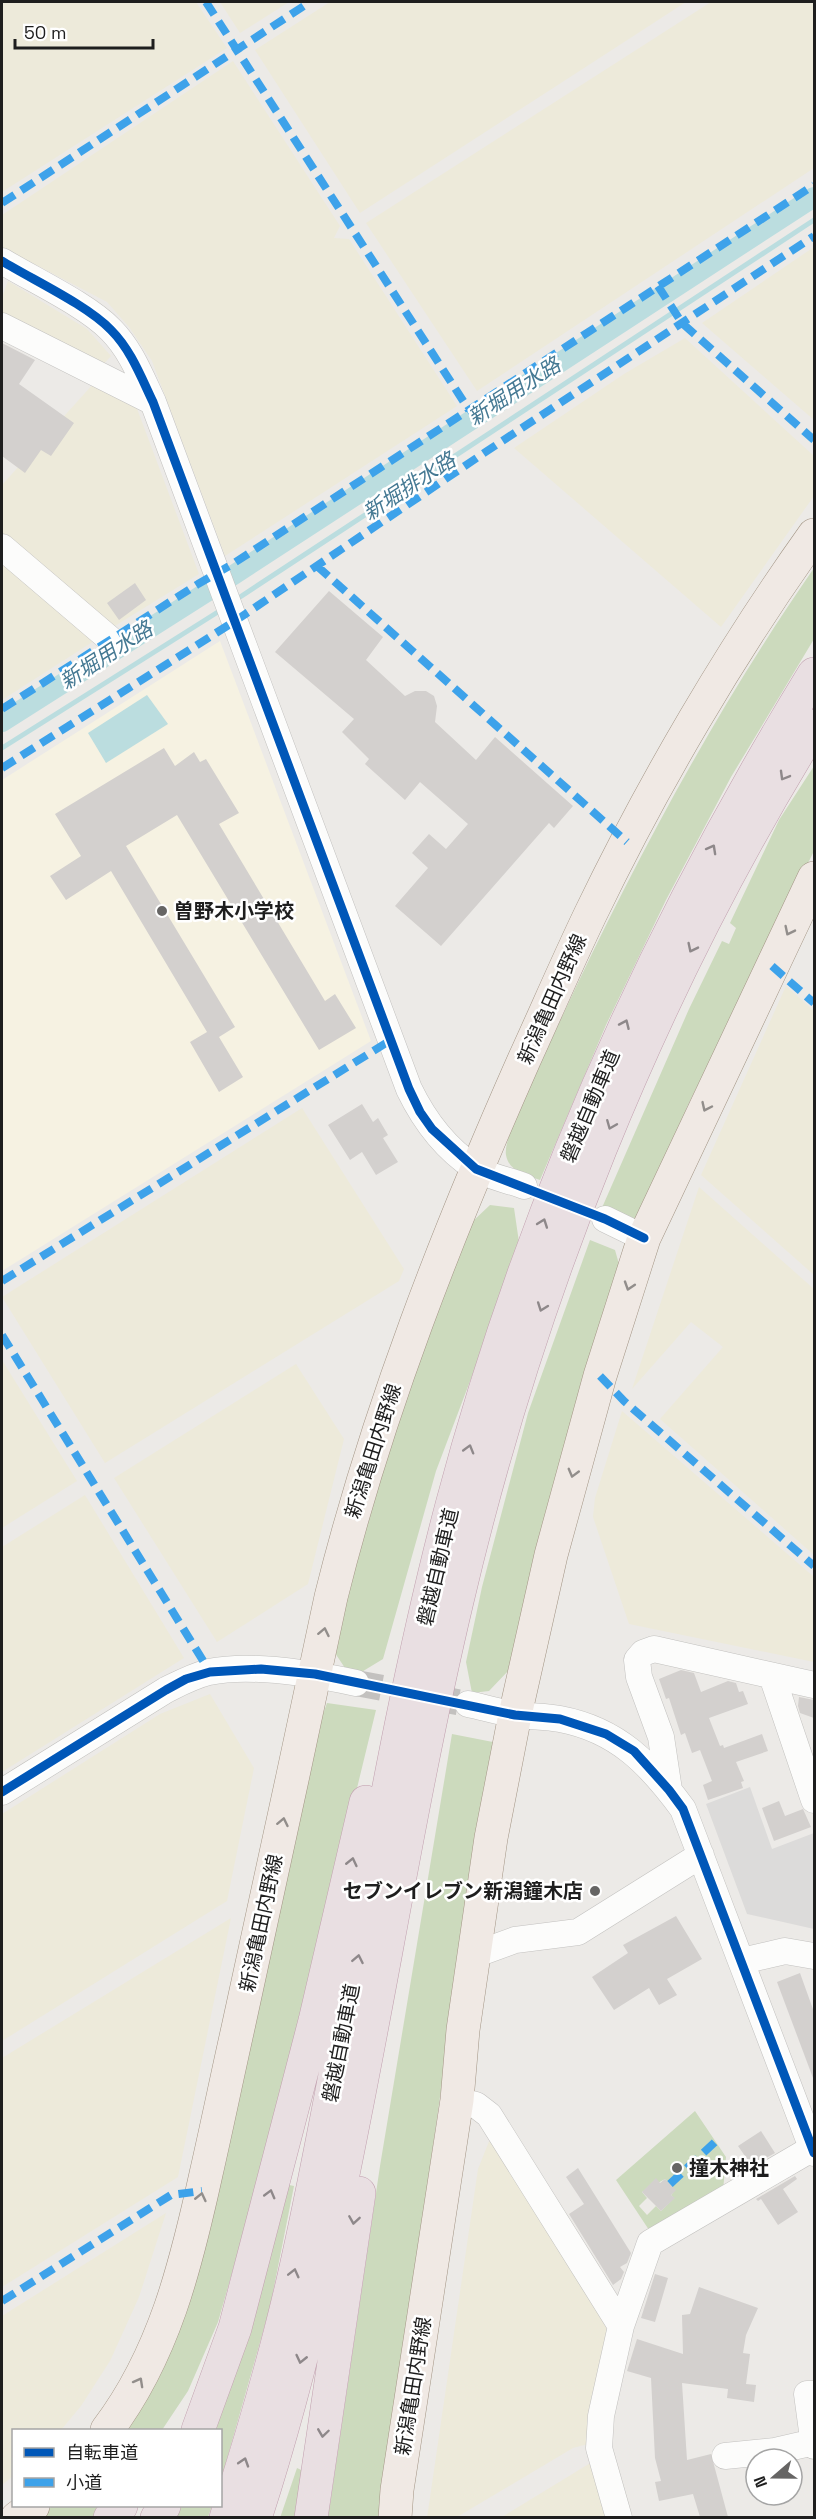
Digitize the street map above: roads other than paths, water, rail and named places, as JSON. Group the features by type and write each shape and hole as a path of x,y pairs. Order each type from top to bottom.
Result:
{"highway":[{"name":"磐越自動車道","path":"226,2517 253,2433 296,2266 408,1697 452,1505 511,1315 552,1196 621,1032 705,862 760,763 814,674"},
{"name":"磐越自動車道","path":"255,2517 280,2441 301,2360 339,2188 433,1707 479,1511 539,1314 620,1104 654,1026 724,883 814,726"},
{"path":"198,2429 235,2328 315,2021 414,1592 452,1505"},
{"path":"311,2517 418,1788"},
{"path":"181,2429 198,2404 235,2328"}],"main road":[{"name":"新潟亀田内野線","path":"109,2429 125,2407 145,2371 178,2291 349,1524 392,1389 476,1169 589,916 682,744 814,535"},
{"name":"新潟亀田内野線","path":"395,2517 456,2100 491,1838 515,1715 557,1533 600,1376 644,1239 814,878"},
{"path":"17,2517 30,2507"}],"street":[{"path":"2,261 89,313 111,330 131,356 153,402 409,1089 420,1112 432,1129 476,1169 524,1186"},
{"path":"2,326 153,402"},
{"path":"2,547 111,640"},
{"path":"605,1219 644,1239"},
{"path":"669,1790 661,1737 639,1677 637,1660 643,1653 654,1649 814,1685"},
{"path":"2,1792 186,1679 210,1672 261,1669 315,1674 356,1683"},
{"path":"772,1676 805,1745 814,1800"},
{"path":"468,1704 515,1715 560,1719 606,1734 634,1751 669,1790 683,1809 814,2150 650,2243 621,2326 601,2416 599,2448 619,2517"},
{"path":"474,1955 514,1940 578,1932 701,1855"},
{"path":"742,1961 785,1951 814,1956"},
{"path":"456,2100 476,2105 489,2115 621,2326"},
{"path":"724,2456 814,2444 807,2394 814,2394"}],"water":[{"path":"147,695 168,724 106,763 88,733"}],"waterway":[{"name":"新堀用水路","path":"2,722 235,574 814,197"},
{"name":"新堀排水路","path":"234,601 814,220"},
{"name":"新堀排水路","path":"2,748 221,610"}],"tunnel":[{"path":"356,1683 468,1704"}],"place":[{"name":"曽野木小学校","path":"162,911"},
{"name":"セブンイレブン新潟鐘木店","path":"595,1891"},
{"name":"撞木神社","path":"677,2168"}]}
